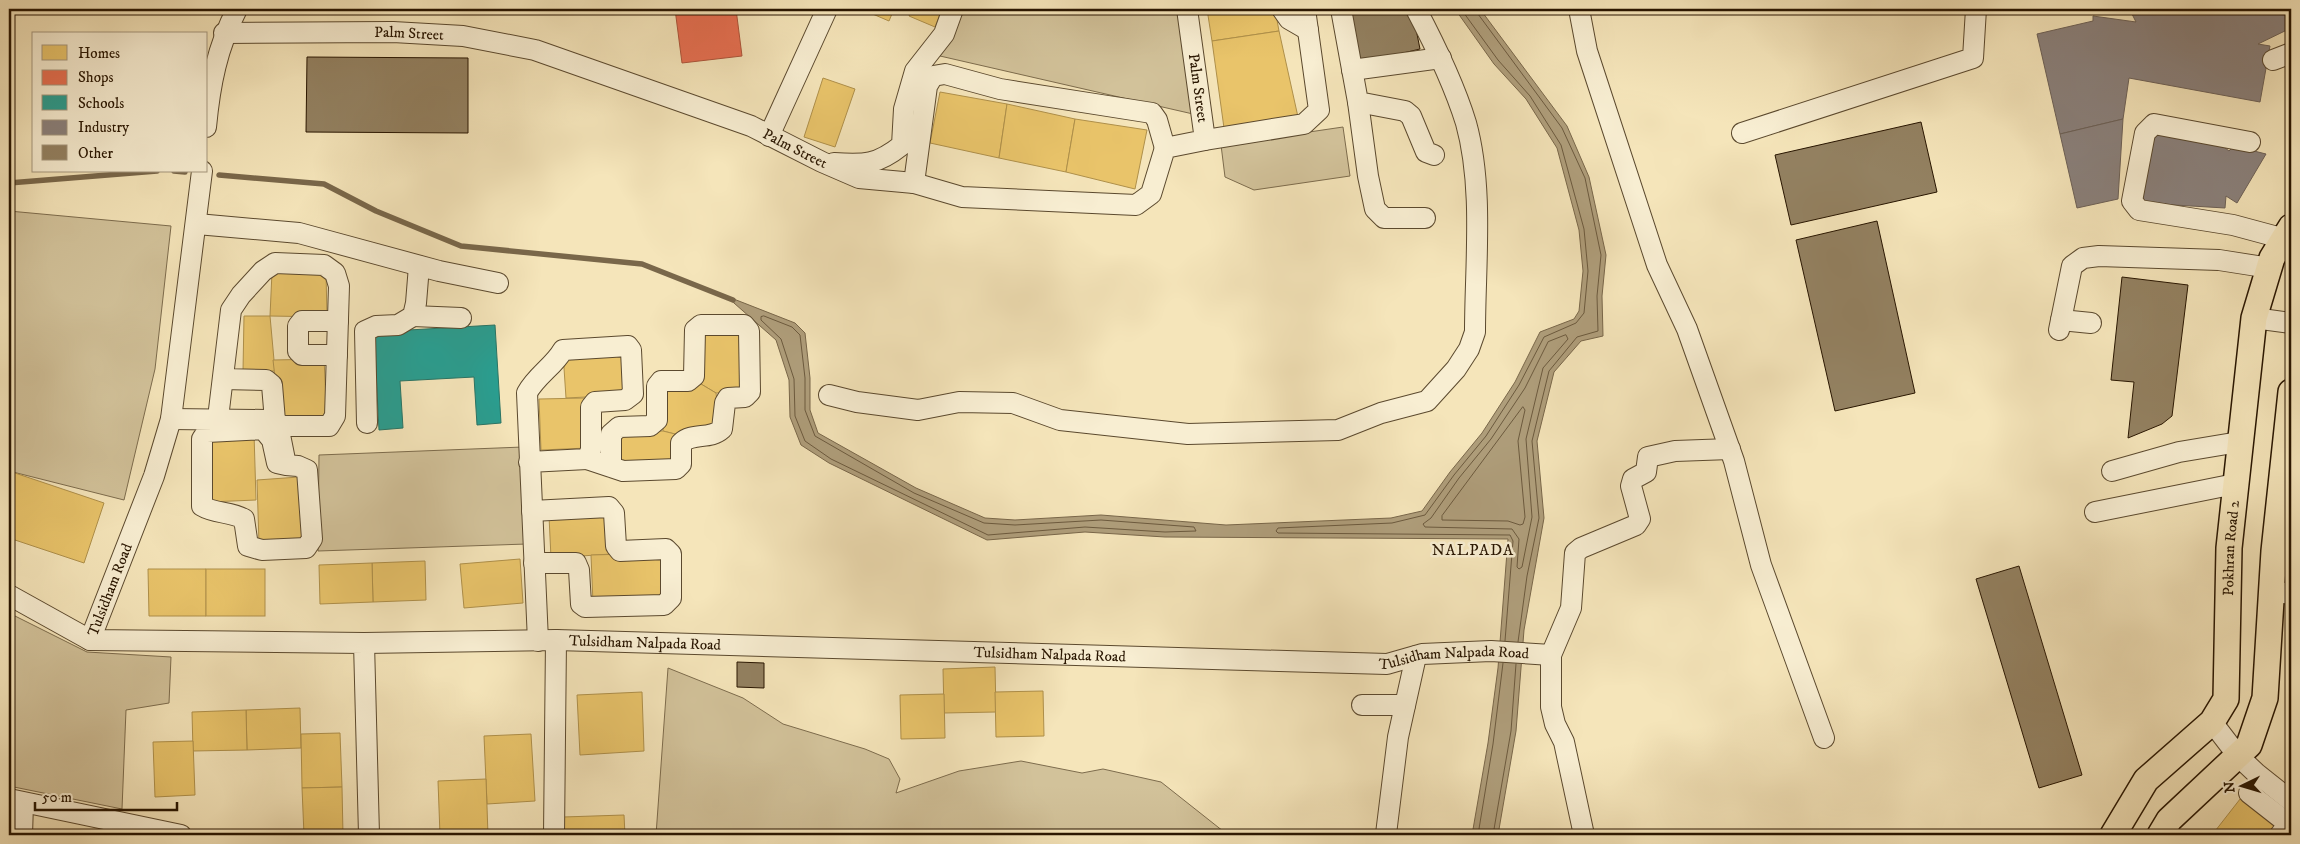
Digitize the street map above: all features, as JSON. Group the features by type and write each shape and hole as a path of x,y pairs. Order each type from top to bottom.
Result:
{"main road":[{"name":"Pokhran Road 2","path":"2113,835 2146,780 2212,722 2226,699 2228,548 2254,318 2272,258 2288,233"},
{"path":"2160,835 2169,820 2249,745 2265,698 2281,592 2291,392"}],"street":[{"path":"208,105 210,83 224,34 237,9"},
{"path":"769,136 827,9"},
{"path":"822,162 860,164 886,158 902,145 904,109 916,71 944,34 953,9"},
{"name":"Palm Street","path":"224,34 393,32 463,36 535,50 751,126 822,162 859,178 914,183 962,197 1136,205 1151,194 1165,148 1205,140 1187,9"},
{"path":"1282,9 1289,19 1308,30"},
{"path":"1205,140 1304,124 1319,110 1305,9"},
{"path":"1341,9 1375,209 1384,218 1425,218"},
{"path":"829,395 857,402 918,410 959,402 1013,403 1060,420 1188,434 1338,430 1381,413 1427,401 1456,369 1469,349 1475,332 1475,179 1466,124 1441,58 1416,9"},
{"path":"1579,9 1587,51 1657,265 1687,329 1730,449 1761,565 1824,738"},
{"path":"1742,133 1974,58 1976,9"},
{"path":"1352,70 1441,58"},
{"path":"914,183 927,86 933,76 945,74 1000,89 1152,112 1157,120 1165,148"},
{"path":"1358,102 1404,110 1411,116 1426,152 1434,154"},
{"path":"2250,142 2154,124 2145,133 2132,201 2139,210 2288,233"},
{"name":"Tulsidham Road","path":"202,172 197,224 171,419 151,484 90,640 364,643"},
{"path":"197,224 299,233 419,266 498,283"},
{"path":"2091,323 2060,325 2072,266 2083,258 2099,256 2219,260 2270,268"},
{"path":"218,418 231,310 241,295 263,271 275,263 324,265 335,273 339,286 335,416 329,426 282,426 275,421 272,384 266,380 223,379"},
{"path":"413,316 419,266"},
{"path":"367,423 365,331 376,326 398,324 413,316 461,318"},
{"path":"2254,318 2291,322"},
{"path":"337,355 302,355 298,351 298,326 302,321 338,321"},
{"path":"529,462 587,459 611,467 623,471 676,469 681,464 681,443 687,438 716,435 722,429 725,403 728,398 745,397 750,392 749,331 744,325 701,325 695,330 694,376 688,381 661,381 657,386 656,420 650,426 619,427 611,434 611,467"},
{"path":"554,835 547,641 534,563 527,392 532,383 558,359 563,350 628,346 631,350 633,394 625,400 594,402 591,407 592,450 587,459"},
{"path":"171,419 266,420 280,435 286,465"},
{"path":"263,430 272,440 277,463 286,465 298,466 307,470 312,539 306,548 262,550 248,546 244,519 234,513 209,511 202,506 202,439 207,432 263,430"},
{"path":"2112,471 2179,452 2240,442"},
{"path":"1550,655 1571,608 1575,553 1581,548 1636,525 1640,519 1631,486 1633,480 1646,472 1648,457 1675,451 1730,449"},
{"path":"2095,512 2235,484"},
{"path":"532,512 608,507 614,513 616,546 620,551 666,549 671,554 671,598 664,605 585,607 581,604 579,570 576,563 534,563"},
{"path":"9,595 90,640"},
{"name":"Tulsidham Nalpada Road","path":"364,643 547,641 1386,664 1416,656 1491,651 1550,655 1551,707 1555,724 1564,742 1584,835"},
{"path":"364,643 369,835"},
{"path":"1386,834 1398,737 1416,656"},
{"path":"1362,705 1405,705"},
{"path":"2212,722 2238,756 2256,773 2291,800"},
{"path":"2249,793 2286,822 2286,827 2280,835"},
{"path":"22,835 16,801 130,831 181,835"}],"shaded area":[{"path":"959,9 1179,9 1193,114 940,56"},
{"path":"1343,127 1350,176 1254,190 1225,177 1221,145"},
{"path":"9,211 171,226 155,369 124,500 9,471"},
{"path":"523,447 527,544 318,551 319,455"},
{"path":"9,613 87,652 171,657 169,703 126,710 122,809 9,786"},
{"path":"668,668 743,698 783,724 865,749 889,759 900,779 896,793 959,771 1021,761 1082,773 1103,769 1161,782 1228,835 656,835"}],"water":[{"path":"1455,9 1480,9 1567,126 1589,177 1606,255 1602,296 1603,336 1581,341 1554,372 1537,441 1544,518 1524,630 1516,731 1498,835 1472,835 1488,743 1498,668 1508,539 1165,537 1085,532 987,540 829,463 801,445 790,417 789,380 776,340 726,296 795,323 805,333 810,378 810,410 818,433 916,488 985,518 1015,520 1101,515 1226,525 1391,518 1422,511 1450,472 1482,433 1515,382 1540,332 1574,319 1579,311 1583,271 1579,230 1557,148 1526,99 1494,64"}],"building: Homes":[{"path":"861,9 894,9 889,21"},
{"path":"912,9 942,9 935,27 909,16"},
{"path":"1207,9 1275,9 1279,31 1212,41"},
{"path":"1279,31 1298,117 1224,128 1212,41"},
{"path":"823,78 855,89 835,147 804,137"},
{"path":"940,92 1007,104 999,158 930,143"},
{"path":"1007,104 1075,119 1066,172 999,158"},
{"path":"1075,119 1147,130 1135,189 1066,172"},
{"path":"272,272 326,273 327,317 270,316"},
{"path":"244,316 270,316 275,371 243,371"},
{"path":"699,332 745,332 746,392 716,393 701,384"},
{"path":"624,349 626,395 566,398 563,353"},
{"path":"324,359 327,419 280,421 273,360"},
{"path":"701,384 716,393 720,425 675,434 663,431 663,387"},
{"path":"586,398 587,448 541,450 539,399"},
{"path":"663,431 675,434 676,463 622,465 619,432"},
{"path":"254,433 256,500 209,502 210,436"},
{"path":"9,471 104,503 84,563 9,538"},
{"path":"299,477 303,540 259,543 257,480"},
{"path":"609,512 611,554 551,558 549,516"},
{"path":"661,553 663,601 593,603 591,555"},
{"path":"520,559 523,603 464,608 460,564"},
{"path":"425,561 426,600 373,602 372,563"},
{"path":"372,563 373,602 320,604 319,565"},
{"path":"148,569 206,569 206,616 149,616"},
{"path":"206,569 265,569 265,616 206,616"},
{"path":"995,667 996,712 944,713 943,669"},
{"path":"1043,691 1044,736 996,737 995,692"},
{"path":"642,692 644,751 580,755 577,695"},
{"path":"944,694 945,738 901,739 900,695"},
{"path":"300,708 301,748 247,750 246,710"},
{"path":"246,710 247,750 193,751 192,712"},
{"path":"340,733 342,787 302,788 301,734"},
{"path":"531,734 535,801 487,804 484,736"},
{"path":"193,741 195,795 155,797 153,742"},
{"path":"486,779 488,835 440,835 438,781"},
{"path":"342,787 343,835 304,835 302,788"},
{"path":"2244,794 2282,822 2272,835 2212,835"},
{"path":"624,815 625,835 564,835 563,817"},
{"path":"42,831 99,831 99,835 42,835"}],"building: Shops":[{"path":"675,9 736,9 742,56 682,63"}],"building: Schools":[{"path":"495,325 501,423 477,425 474,377 400,381 403,428 379,430 374,332"}],"building: Industry":[{"path":"2144,9 2291,9 2291,28 2258,44 2270,46 2260,102 2129,78 2123,119 2060,134 2037,34 2093,21 2093,16 2136,22 2132,14"},
{"path":"2123,119 2118,199 2077,208 2060,134"},
{"path":"2152,133 2219,143 2229,151 2234,146 2266,154 2237,203 2226,196 2225,208 2141,203"}],"building: Other":[{"path":"1350,9 1412,9 1420,49 1361,63"},
{"path":"307,57 468,58 468,133 306,132"},
{"path":"1921,122 1937,192 1791,225 1775,155"},
{"path":"1877,221 1915,393 1835,411 1796,240"},
{"path":"2122,277 2188,285 2172,416 2162,424 2128,438 2134,382 2111,380"},
{"path":"2019,566 2082,775 2039,788 1976,579"},
{"path":"737,662 764,663 764,688 737,687"}],"waterway":[{"path":"9,183 145,172"},
{"path":"219,175 324,184 376,211 461,246 642,264 733,300"}],"district":[{"name":"NALPADA","path":"1473,550"}]}
